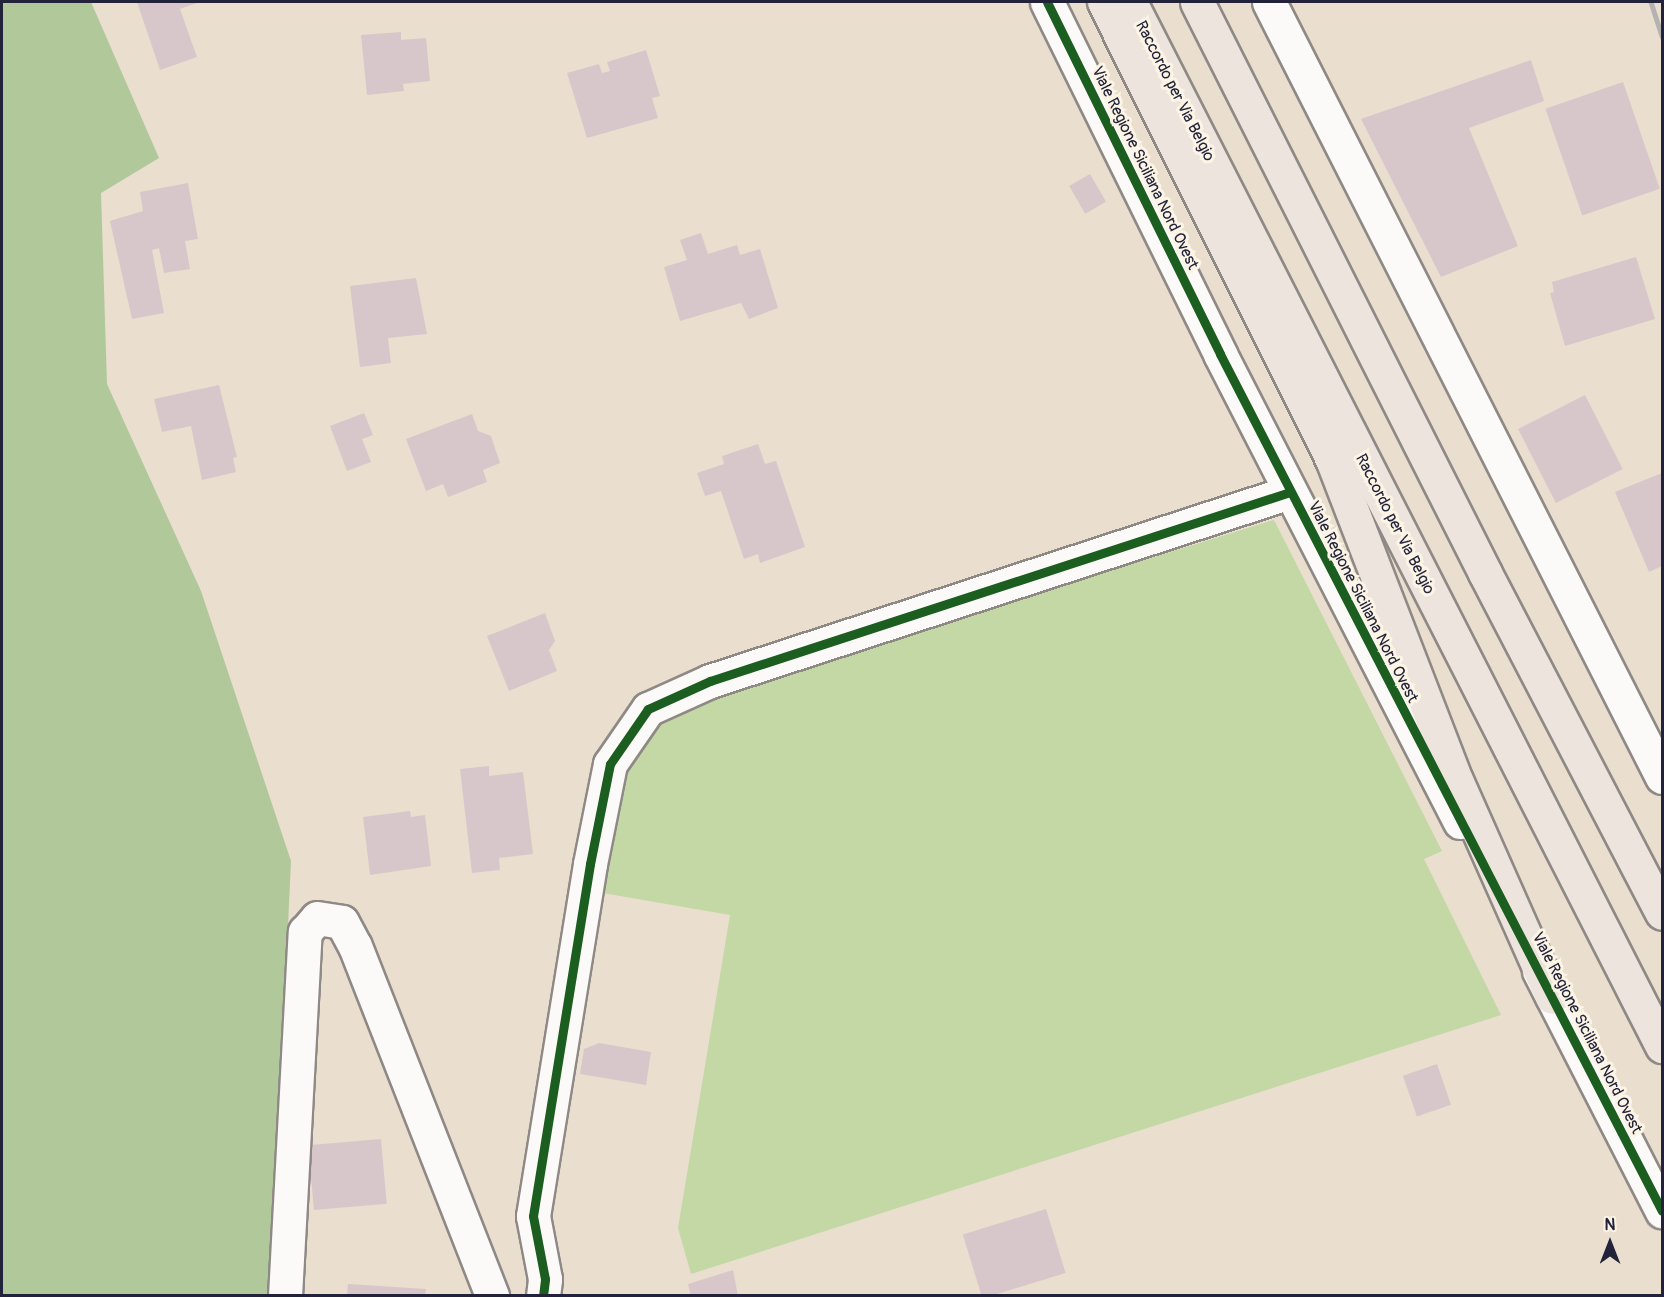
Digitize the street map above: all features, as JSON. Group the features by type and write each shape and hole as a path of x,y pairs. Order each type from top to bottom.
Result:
{"highway":[{"path":"1104,2 1332,459 1456,780 1552,997"},
{"name":"Raccordo per Via Belgio","path":"1130,2 1662,1046"},
{"path":"1197,2 1485,573 1662,913"}],"street":[{"name":"Viale Regione Siciliana Nord Ovest","path":"1047,2 1290,492 1662,1210"},
{"path":"1269,2 1662,777"},
{"path":"543,1296 545,1279 533,1216 590,864 610,764 648,710 710,681 1290,492"},
{"path":"285,1296 304,932 317,918 342,922 355,946 492,1296"}],"green space":[{"path":"2,2 91,2 159,158 101,193 107,384 201,591 291,861 271,1295 2,1296"},
{"path":"1274,520 1442,851 1424,859 1501,1015 691,1274 678,1228 730,915 597,892 624,770 657,722 705,696"}],"building":[{"path":"137,2 200,2 180,9 197,57 160,70"},
{"path":"401,32 401,40 426,38 430,81 403,84 404,91 367,95 361,35"},
{"path":"646,50 660,96 652,98 658,118 587,138 567,73 599,64 602,73 610,71 607,62"},
{"path":"1531,60 1544,101 1469,128 1518,246 1441,277 1361,119"},
{"path":"1623,82 1660,189 1582,216 1545,109"},
{"path":"1090,174 1106,202 1085,214 1069,186"},
{"path":"188,183 198,239 185,241 190,269 164,273 159,248 152,250 164,313 132,319 110,221 143,211 140,192"},
{"path":"701,233 708,254 737,245 740,255 760,249 778,308 749,319 741,303 680,321 664,267 687,260 680,240"},
{"path":"1636,257 1655,319 1565,346 1550,293 1554,292 1552,282"},
{"path":"416,278 427,334 388,338 391,363 360,367 350,286"},
{"path":"219,385 237,457 233,458 236,472 202,480 191,426 162,432 154,399"},
{"path":"1585,395 1623,469 1556,503 1518,429"},
{"path":"364,413 373,435 362,439 371,462 347,471 330,426"},
{"path":"472,414 478,431 491,436 500,463 483,470 487,482 448,497 443,484 426,491 406,439"},
{"path":"758,444 765,464 776,461 805,547 760,563 758,554 744,559 721,491 705,496 697,473 724,464 722,456"},
{"path":"1662,473 1662,566 1649,572 1615,492"},
{"path":"545,613 555,641 549,650 557,671 509,691 487,636"},
{"path":"489,766 489,776 523,772 533,854 499,858 500,870 472,873 460,769"},
{"path":"410,811 411,817 425,815 431,866 370,875 363,817"},
{"path":"599,1043 651,1052 646,1085 580,1074 584,1049"},
{"path":"1437,1064 1451,1105 1417,1116 1403,1076"},
{"path":"381,1139 387,1204 314,1210 308,1145"},
{"path":"1046,1209 1066,1273 991,1296 982,1296 963,1234"},
{"path":"733,1270 738,1296 691,1296 688,1284"},
{"path":"348,1284 426,1289 425,1296 347,1296"}],"railway":[{"path":"1651,2 1662,36"}],"cycle path":[{"path":"1047,2 1220,354 1662,1211"},
{"path":"543,1296 545,1279 533,1216 590,864 610,764 648,709 710,681 1290,492"}]}
